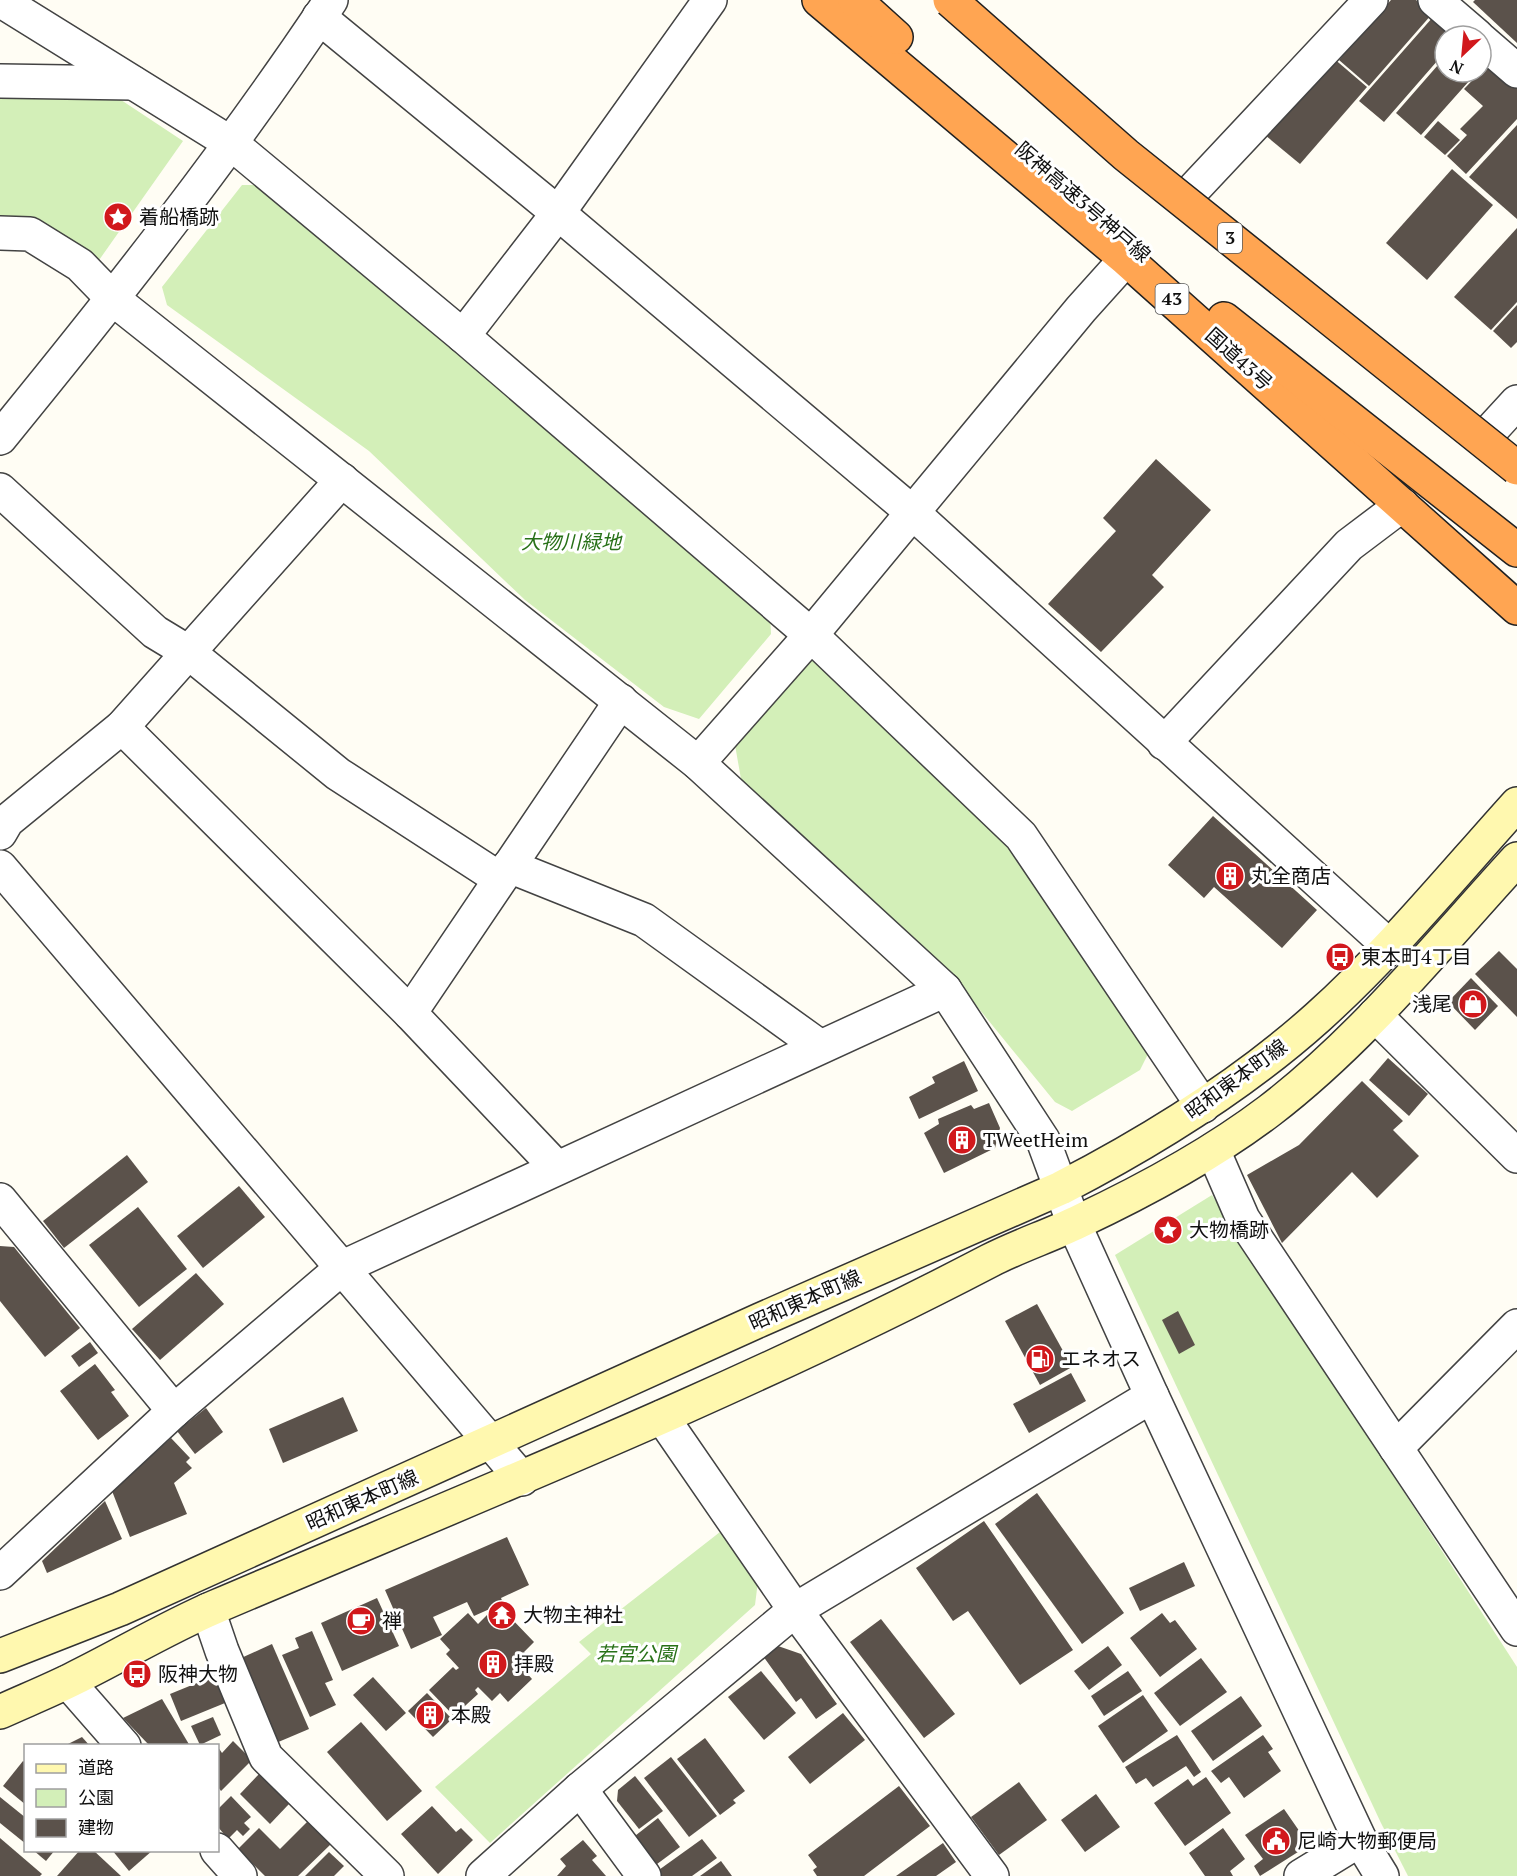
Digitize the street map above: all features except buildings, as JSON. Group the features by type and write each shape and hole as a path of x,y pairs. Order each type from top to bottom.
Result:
{"highway":[{"name":"国道43号","path":"819,0 1126,259 1517,608"},
{"name":"阪神高速3号神戸線","path":"855,0 1130,244 1517,550"},
{"name":"3","path":"950,0 1126,155 1517,468"},
{"path":"961,0 1517,468"}],"main road":[{"name":"昭和東本町線","path":"0,1656 130,1604 760,1320 1061,1188 1203,1106 1316,1019 1389,946 1517,804"},
{"name":"昭和東本町線","path":"0,1712 68,1682 208,1610 522,1479 838,1336 1020,1245 1074,1224 1213,1150 1270,1110 1317,1070 1375,1015 1517,859"}],"street":[{"path":"0,0 232,144 463,336 811,635 1021,836 1203,1106"},
{"path":"463,336 558,213 710,0"},
{"path":"1190,193 1371,0"},
{"path":"1435,0 1463,24"},
{"path":"0,438 113,299 232,144 325,9 558,213 912,512 1389,946"},
{"path":"1493,50 1517,71"},
{"path":"0,81 133,83"},
{"path":"0,233 30,234 80,266 113,299 698,763 945,990 1043,1140 1074,1224 1152,1396 1360,1840 1382,1876"},
{"path":"698,763 811,635 1081,309 1126,259"},
{"path":"1484,439 1517,402"},
{"path":"2,823 122,727 342,480"},
{"path":"0,490 155,632 188,652 338,774 504,873 644,920 819,1046"},
{"path":"1164,743 1349,545 1402,505"},
{"path":"410,1013 621,701"},
{"path":"122,727 410,1013 556,1167"},
{"path":"0,867 492,1441 522,1479"},
{"path":"0,1573 174,1411 343,1267 556,1167 693,1107 819,1046 945,990"},
{"path":"1375,1015 1517,1156"},
{"path":"1213,1150 1243,1219 1517,1629"},
{"path":"4,1211 174,1411"},
{"path":"1396,1448 1517,1326"},
{"path":"483,1876 580,1789 795,1610 1152,1396"},
{"path":"662,1417 795,1610 992,1876"},
{"path":"208,1610 222,1651 266,1757 387,1876"},
{"path":"68,1682 122,1744"},
{"path":"580,1789 644,1876"},
{"path":"1301,1876 1360,1840"},
{"path":"218,1852 240,1876"}],"green space":[{"path":"112,94 183,141 97,263 37,218 0,218 0,95"},
{"name":"大物川緑地","path":"242,185 261,185 770,612 771,634 699,719 664,707 525,600 369,451 167,305 162,287"},
{"path":"808,658 822,659 997,826 1148,1054 1140,1070 1072,1111 1055,1102 953,977 741,779 735,745"},
{"path":"1212,1195 1517,1667 1517,1876 1408,1876 1381,1823 1115,1255"},
{"name":"若宮公園","path":"720,1532 758,1581 755,1605 490,1843 435,1787 591,1654 579,1642"}],"place":[{"name":"着船橋跡","path":"118,217"},
{"name":"丸全商店","path":"1230,876"},
{"name":"東本町4丁目","path":"1340,957"},
{"name":"浅尾","path":"1473,1004"},
{"name":"TWeetHeim","path":"962,1140"},
{"name":"大物橋跡","path":"1168,1230"},
{"name":"エネオス","path":"1040,1359"},
{"name":"大物主神社","path":"502,1615"},
{"name":"禅","path":"361,1621"},
{"name":"拝殿","path":"493,1664"},
{"name":"阪神大物","path":"137,1674"},
{"name":"本殿","path":"430,1715"},
{"name":"尼崎大物郵便局","path":"1276,1841"}]}
